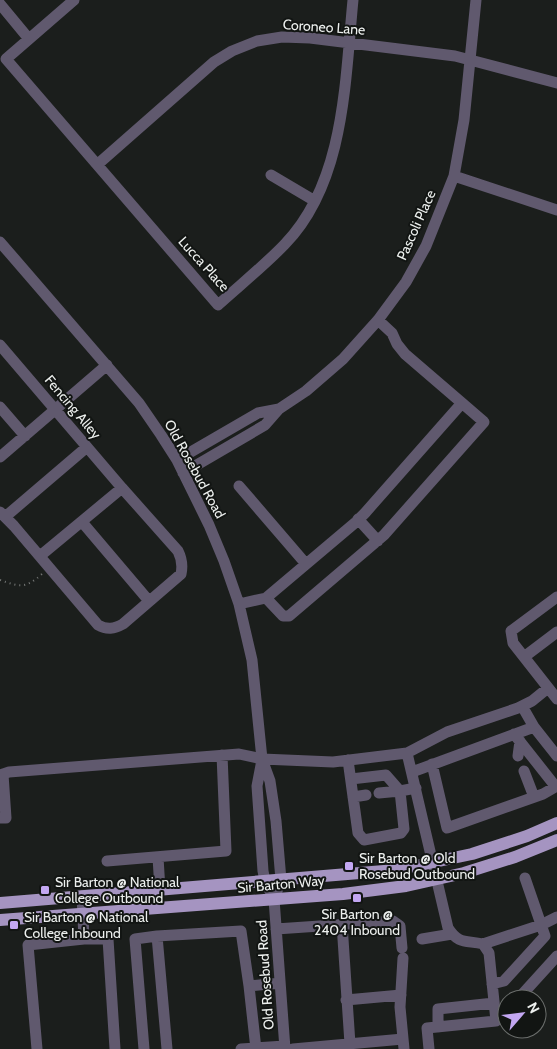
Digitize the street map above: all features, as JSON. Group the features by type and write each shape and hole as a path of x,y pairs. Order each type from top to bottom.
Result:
{"main road":[{"name":"Sir Barton Way","path":"0,903 396,870 472,854 527,836 557,823"},
{"name":"Sir Barton Way","path":"0,920 83,915 406,886 464,873 515,857 557,840"}],"street":[{"path":"2,63 74,0"},
{"name":"Lucca Place","path":"2,63 98,164 218,305 286,243 315,201 326,177 336,148 353,0"},
{"name":"Pascoli Place","path":"183,473 265,425 279,409 306,391 342,359 378,320 406,282 426,246 454,176 464,120 476,0"},
{"path":"0,4 29,39"},
{"name":"Coroneo Lane","path":"98,164 214,62 232,51 257,41 282,37 310,38 455,56 557,83"},
{"path":"271,175 315,201"},
{"path":"454,176 557,210"},
{"name":"Old Rosebud Road","path":"0,242 139,403 161,434 183,473 224,560 239,604 252,660 262,759 270,781 276,821 281,880 274,899 280,983 288,1048"},
{"path":"266,598 283,616 290,616 378,541 484,422 399,348 392,332 378,320"},
{"name":"Fencing Alley","path":"0,345 122,488 170,541 182,559 183,568 181,574 116,628 103,628 98,625 49,568"},
{"path":"0,457 107,365"},
{"path":"239,604 266,598 358,519 462,404"},
{"path":"0,407 25,436"},
{"name":"Pascoli Place","path":"176,460 258,413 279,409"},
{"path":"49,568 2,515 87,447"},
{"path":"239,486 306,564"},
{"path":"40,556 122,488"},
{"path":"358,519 378,541"},
{"path":"82,522 149,601"},
{"path":"557,597 511,631 513,643 557,699"},
{"path":"524,657 557,632"},
{"path":"0,818 6,818 1,775 9,772 239,754 262,759 333,762 408,753 448,732 522,706 532,701 548,688"},
{"path":"522,706 534,727 557,756"},
{"path":"412,772 517,738 534,727"},
{"path":"517,738 518,756"},
{"path":"432,764 447,828 534,797 556,787 517,738"},
{"path":"408,753 446,921 454,937 466,943 483,944 541,925 557,917"},
{"path":"107,861 226,852 222,755"},
{"name":"Old Rosebud Road","path":"262,759 257,786 265,882 274,899"},
{"path":"348,760 358,833 364,840 401,834 404,829 400,791 386,775 351,779"},
{"path":"524,771 534,797"},
{"path":"379,794 416,788"},
{"path":"353,797 366,795"},
{"path":"158,857 160,890"},
{"path":"492,984 504,981 545,936 525,878"},
{"path":"82,896 84,939"},
{"path":"241,1049 350,1044 404,1044 400,1007 403,953 400,926 393,921 276,929"},
{"path":"342,924 350,1044"},
{"path":"144,1049 135,939 241,930 256,1048"},
{"path":"422,939 452,934"},
{"path":"157,936 166,1049"},
{"path":"37,1049 28,945 84,939 108,939 116,1049"},
{"path":"429,1049 427,1028 496,1021 490,953 483,944"},
{"path":"527,989 557,956"},
{"path":"249,986 280,983"},
{"path":"346,1000 401,995"},
{"path":"438,1027 438,1009 494,1003"}],"path":[{"path":"0,580 16,586 24,586 30,584 49,568"}],"place":[{"name":"Sir Barton @ Old Rosebud Outbound","path":"349,866"},
{"name":"Sir Barton @ National College Outbound","path":"45,890"},
{"name":"Sir Barton @ 2404 Inbound","path":"357,898"},
{"name":"Sir Barton @ National College Inbound","path":"14,925"}]}
